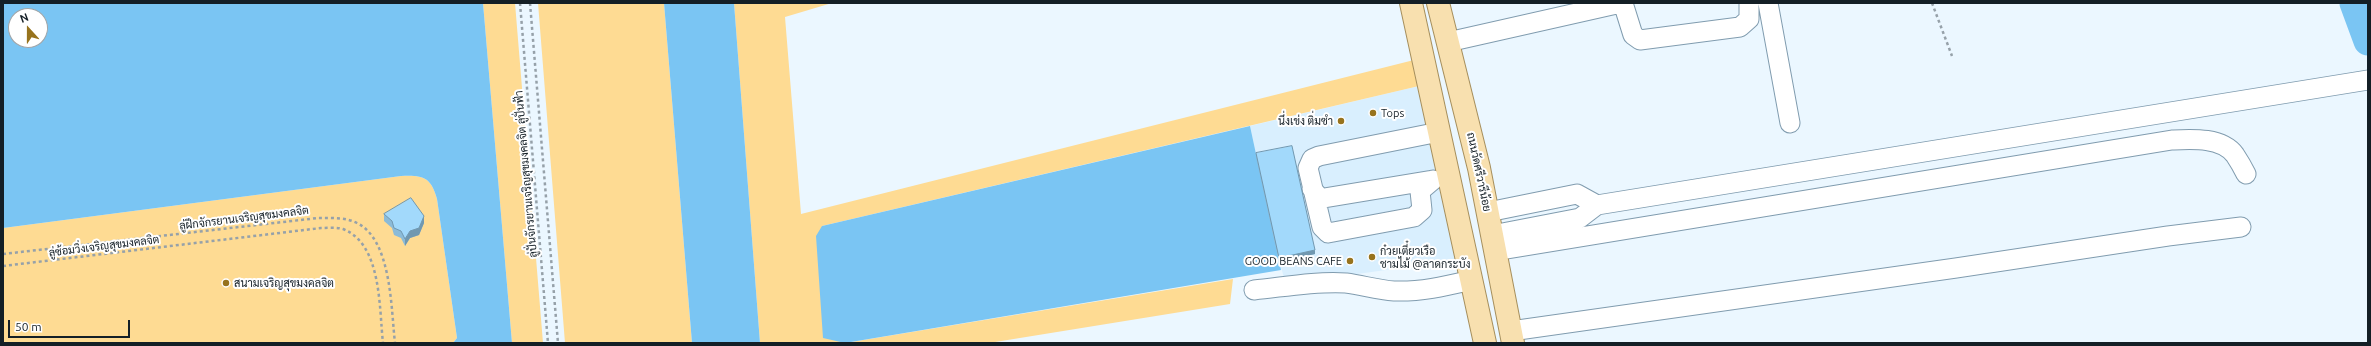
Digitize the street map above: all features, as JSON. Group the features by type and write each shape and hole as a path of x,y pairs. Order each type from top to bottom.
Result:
{"main road":[{"path":"1411,3 1439,132 1441,178 1460,218 1485,343"},
{"name":"ถนนวัดศรีวารีน้อย","path":"1438,3 1488,212 1512,337"},
{"path":"1460,218 1488,212"},
{"path":"1464,242 1494,243"}],"street":[{"path":"1448,42 1622,3 1633,35 1640,40 1740,27 1749,19 1749,3"},
{"path":"1768,3 1790,123"},
{"path":"1494,243 1580,218 1597,205 2368,80"},
{"path":"1439,132 1319,156 1312,159 1308,168 1322,227 1328,233 1414,217 1422,210 1420,191 1441,178"},
{"path":"1494,243 2172,140 2198,139 2219,144 2234,154 2246,174"},
{"path":"1312,189 1319,197 1324,198 1441,178"},
{"path":"1488,212 1577,194 1597,205"},
{"path":"1512,337 2168,236 2241,227"},
{"path":"1254,290 1322,283 1346,283 1393,291 1416,291 1472,280"}],"path":[{"name":"ลู่ปั่นจักรยานเจริญสุขมงคลจิต ลู่ปั่นฟ้า","path":"520,3 548,343"},
{"path":"530,3 558,343"},
{"path":"1932,3 1952,56"},
{"name":"ลู่ฝึกจักรยานเจริญสุขมงคลจิต","path":"3,254 318,218 339,218 358,224 371,234 379,247 386,266 395,343"},
{"name":"ลู่ซ้อมวิ่งเจริญสุขมงคลจิต","path":"3,266 321,228 341,228 352,234 362,243 374,269 383,343"}],"shaded area":[{"path":"483,3 515,3 543,343 512,343"},
{"path":"538,3 664,3 692,343 565,343"},
{"path":"734,3 832,3 785,17 801,214 1414,60 1419,86 822,226 845,343 760,343"},
{"path":"1419,86 1457,260 1286,284 1279,261 1250,126"},
{"name":"สนามเจริญสุขมงคลจิต","path":"401,176 415,176 425,179 429,182 435,192 457,338 453,343 3,343 3,228"},
{"path":"1233,279 1230,304 989,343 845,343"}],"water":[{"path":"3,3 483,3 512,343 453,343 457,338 435,192 429,182 425,179 415,176 401,176 3,228"},
{"path":"664,3 734,3 760,343 692,343"},
{"path":"1250,126 1281,270 845,343 823,338 816,236 822,226"}],"building":[{"path":"1292,146 1315,250 1279,258 1256,153"},
{"path":"411,198 424,216 419,228 410,231 405,239 401,231 394,228 392,221 384,214"}],"waterway":[{"path":"2354,3 2368,41"}],"place":[{"name":"Tops","path":"1373,113"},
{"name":"นึ่งเข่ง ติ่มซำ","path":"1341,121"},
{"name":"ก๋วยเตี๋ยวเรือ ชามไม้ @ลาดกระบัง","path":"1372,257"},
{"name":"GOOD BEANS CAFE","path":"1350,261"},
{"name":"สนามเจริญสุขมงคลจิต","path":"226,283"}]}
